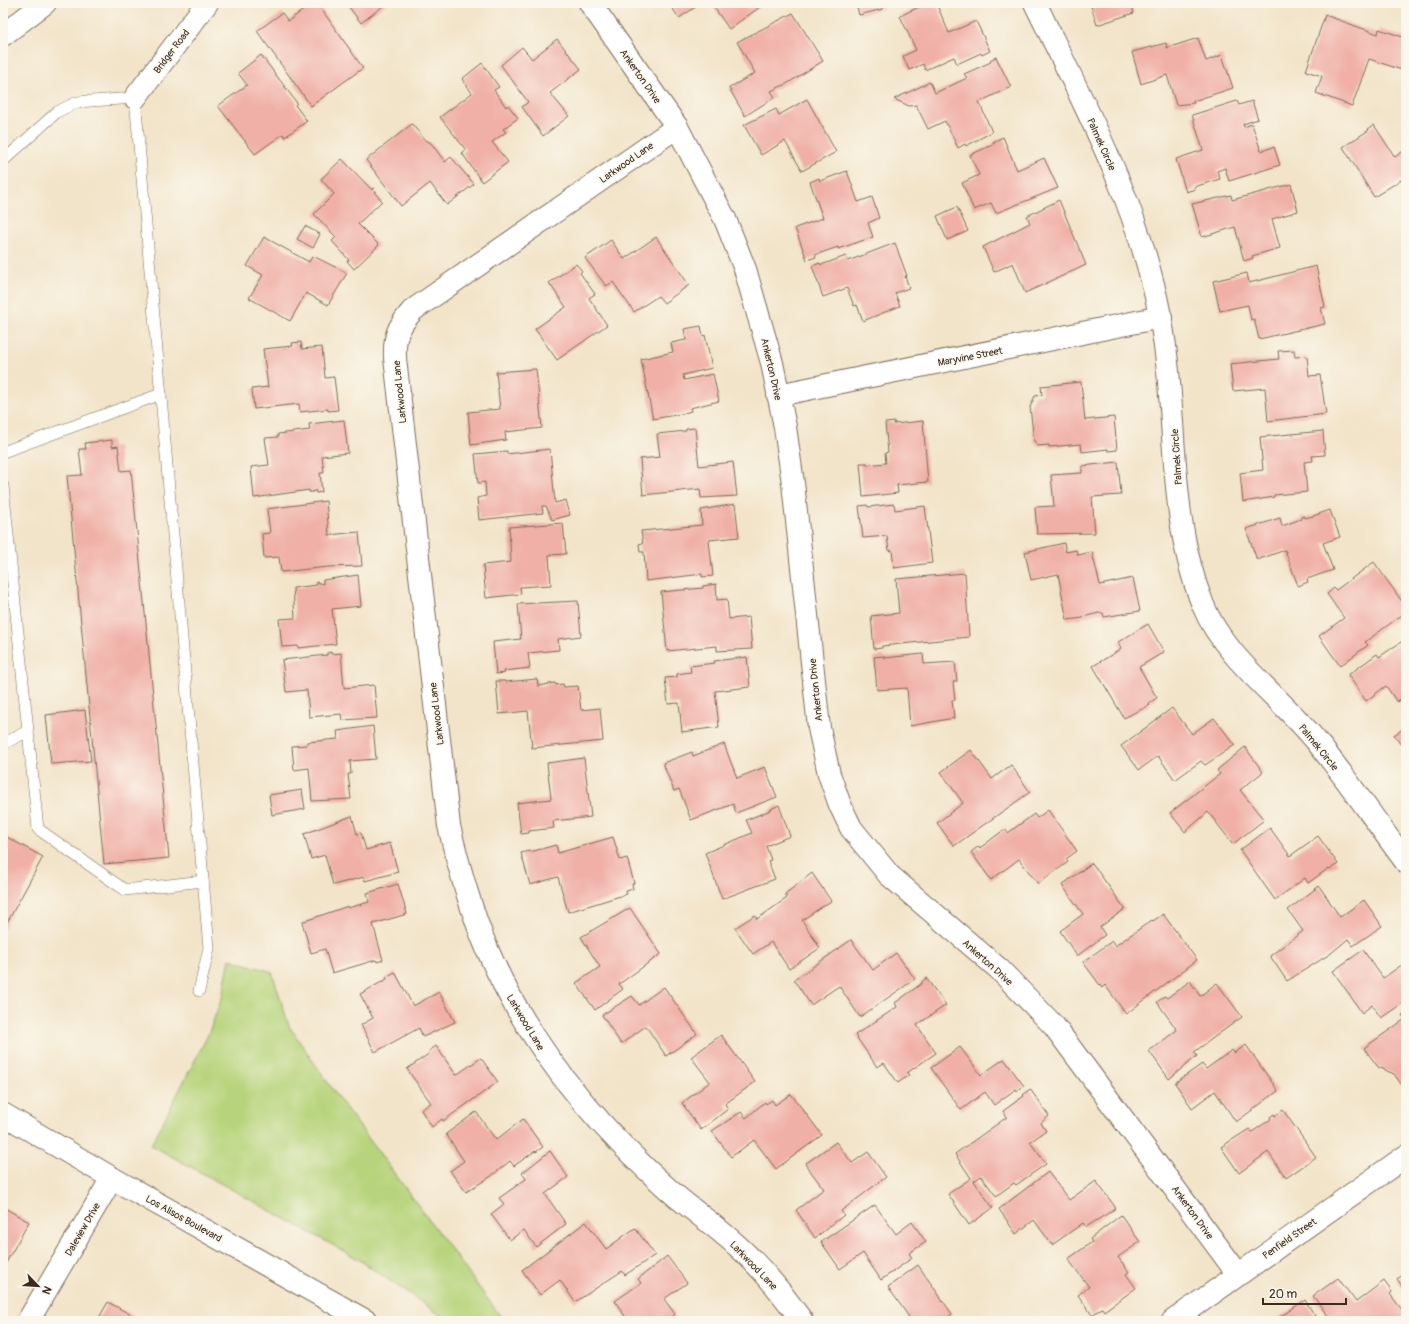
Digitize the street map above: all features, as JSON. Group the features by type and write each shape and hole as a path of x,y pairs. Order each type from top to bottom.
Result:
{"main road":[{"path":"3,35 45,3"},
{"name":"Bridger Road","path":"135,98 207,3"},
{"name":"Ankerton Drive","path":"590,3 677,127 725,219 745,269 772,363 793,483 819,728 829,774 840,805 851,828 889,876 999,969 1054,1026 1238,1274"},
{"name":"Palmek Circle","path":"1035,3 1100,136 1117,177 1149,271 1161,318 1174,425 1180,513 1191,570 1203,606 1212,625 1228,647 1316,741 1406,862"},
{"name":"Larkwood Lane","path":"677,127 412,310 400,325 395,341 395,358 449,826 468,896 488,951 531,1032 557,1070 585,1104 623,1146 670,1191 746,1254 787,1300 802,1321"},
{"name":"Maryvine Street","path":"778,395 1161,318"},
{"name":"Los Alisos Boulevard","path":"3,1114 112,1178 366,1321"},
{"name":"Penfield Street","path":"1173,1321 1406,1156"},
{"name":"Daleview Drive","path":"28,1321 112,1178"}],"lane":[{"path":"3,161 57,112 78,102 135,98 209,948 199,991"},
{"path":"3,452 161,394"},
{"path":"3,486 38,829 125,890 203,881"},
{"path":"3,744 28,731"}],"green space":[{"path":"230,959 272,972 289,1026 337,1096 504,1321 449,1321 358,1259 151,1145 207,1037 222,998"}],"building":[{"path":"313,3 317,3 363,68 311,106 257,31 282,13 288,21"},
{"path":"346,3 387,3 361,23"},
{"path":"669,3 702,3 679,18"},
{"path":"711,3 758,3 760,7 729,29"},
{"path":"856,3 882,3 883,9 859,15"},
{"path":"927,3 936,3 949,33 976,21 990,51 982,55 981,53 957,64 954,57 925,70 923,64 909,70 903,56 916,50 900,16"},
{"path":"1090,3 1131,3 1134,13 1097,25"},
{"path":"793,13 823,61 788,83 771,91 775,97 745,116 729,88 755,73 737,42"},
{"path":"1325,15 1378,34 1379,29 1403,37 1406,36 1406,58 1402,70 1369,59 1352,106 1316,93 1322,76 1306,71"},
{"path":"1198,38 1206,61 1222,55 1233,88 1193,101 1194,103 1176,105 1167,75 1141,84 1132,52 1166,43 1167,48"},
{"path":"557,39 581,69 550,93 569,116 543,136 522,107 528,102 501,65 522,47 532,59"},
{"path":"261,55 297,103 295,105 307,121 285,137 283,134 255,154 218,106 247,85 238,73"},
{"path":"996,57 1011,87 979,102 992,132 966,146 965,144 958,148 945,121 928,129 916,105 909,106 894,99 930,82 935,93 967,78 964,74 991,62 990,60"},
{"path":"482,63 499,87 494,90 506,107 508,105 518,118 503,129 506,132 492,142 508,162 482,182 462,153 466,150 440,117 472,93 462,79"},
{"path":"807,99 836,152 802,171 785,141 761,155 744,125 776,109 779,115"},
{"path":"1237,101 1239,105 1252,101 1258,119 1243,124 1244,127 1252,124 1261,151 1274,147 1280,165 1229,181 1225,168 1217,171 1220,179 1194,187 1195,189 1186,192 1176,159 1203,150 1192,115"},
{"path":"412,124 424,139 431,143 445,162 451,157 474,184 447,205 430,183 401,206 366,160"},
{"path":"1374,125 1395,157 1406,149 1406,188 1401,180 1374,197 1343,147"},
{"path":"1003,137 1017,170 1044,158 1058,188 996,213 991,203 974,210 962,183 979,175 970,155 994,144 993,142"},
{"path":"342,159 372,190 373,188 376,191 374,192 382,201 358,224 379,245 354,269 347,261 349,260 332,241 336,237 314,214 334,194 321,179"},
{"path":"847,171 858,202 872,197 879,218 868,223 873,237 815,255 816,257 807,260 795,228 823,218 810,182 819,178 820,181"},
{"path":"1291,184 1298,211 1272,219 1280,248 1252,256 1253,258 1244,261 1235,227 1202,237 1192,204 1231,195 1232,200"},
{"path":"1059,200 1086,265 1025,293 1013,263 994,272 983,247 1030,223 1027,216"},
{"path":"957,207 968,231 947,240 937,216"},
{"path":"305,226 320,234 313,248 297,239"},
{"path":"264,237 309,262 312,257 315,257 347,273 328,305 306,293 290,321 249,298 263,275 247,266"},
{"path":"656,237 689,285 664,303 658,296 634,312 613,282 606,286 585,258 611,240 624,259"},
{"path":"895,243 907,276 905,276 909,288 895,293 900,306 863,321 857,305 854,306 847,288 823,297 812,266 820,263 821,265 846,256 848,261"},
{"path":"576,264 582,271 580,273 595,294 589,298 607,325 557,360 535,329 566,307 549,283"},
{"path":"1316,266 1325,307 1321,308 1325,324 1259,339 1254,319 1251,320 1248,305 1220,311 1213,281 1247,273 1249,283"},
{"path":"701,326 703,336 705,335 712,368 683,375 684,380 713,374 719,401 690,408 691,411 681,414 653,419 641,359 673,352 671,343 686,340 684,329"},
{"path":"301,342 302,349 322,347 325,378 334,377 338,410 328,411 328,409 300,412 299,404 254,409 252,389 268,387 263,349 293,346 292,343"},
{"path":"1294,350 1295,357 1307,356 1309,376 1320,375 1326,414 1268,421 1265,388 1233,391 1230,364 1279,359 1278,351"},
{"path":"536,369 542,428 505,432 506,440 471,445 468,412 500,409 496,372"},
{"path":"1081,382 1085,420 1114,417 1117,450 1108,451 1108,449 1082,452 1081,444 1049,447 1049,445 1038,446 1034,441 1030,407 1035,396 1042,395 1041,386"},
{"path":"344,420 348,453 322,456 324,473 320,473 322,492 316,493 315,490 313,492 309,492 309,490 254,498 251,467 269,465 265,438 278,437 278,434 310,430 309,424"},
{"path":"923,421 928,482 897,485 898,493 863,497 860,463 867,463 867,465 886,463 885,453 888,452 885,423 895,422 894,424"},
{"path":"695,428 699,466 733,462 737,496 701,498 700,489 643,495 640,459 660,457 657,434 686,431 686,429"},
{"path":"1323,431 1325,455 1312,456 1313,461 1304,462 1307,492 1274,495 1274,497 1243,502 1240,473 1263,470 1260,437"},
{"path":"112,440 112,447 118,446 121,471 131,470 169,858 104,864 67,476 82,475 79,449 86,449 85,443"},
{"path":"550,449 555,503 566,500 570,515 552,520 546,506 542,506 543,513 479,520 477,498 486,496 485,482 478,483 475,454 507,451 507,454"},
{"path":"1118,462 1121,495 1092,497 1095,533 1037,534 1035,507 1054,506 1051,475 1082,473 1082,466"},
{"path":"326,501 329,535 359,532 362,566 328,567 281,572 279,557 264,558 262,534 270,533 267,509"},
{"path":"735,504 739,537 709,540 713,576 702,577 702,574 646,581 644,552 640,552 639,544 643,543 641,531 702,525 701,510"},
{"path":"894,504 895,510 925,506 932,563 894,568 892,550 889,551 887,536 863,538 859,506 867,505 868,507"},
{"path":"1330,510 1340,537 1323,543 1333,570 1307,579 1308,582 1298,586 1285,550 1257,560 1246,529 1280,518 1282,526 1301,519 1301,517 1304,516 1305,518"},
{"path":"563,523 566,554 549,555 551,585 520,587 521,594 486,598 483,565 511,562 509,527"},
{"path":"1064,543 1066,552 1076,550 1078,555 1092,552 1100,585 1133,578 1140,611 1104,617 1103,613 1099,613 1083,618 1067,620 1058,574 1031,580 1025,552"},
{"path":"1374,562 1406,607 1406,612 1365,642 1368,645 1340,666 1319,636 1344,618 1327,594 1334,588 1336,590"},
{"path":"965,573 969,637 882,646 882,648 874,649 871,616 899,613 896,579"},
{"path":"358,575 361,606 332,609 336,644 298,648 298,646 282,647 279,619 295,618 293,588 317,585 316,582 323,584 323,580"},
{"path":"716,584 717,600 727,599 729,619 749,617 752,649 717,651 717,646 667,651 661,592 703,588 703,586"},
{"path":"578,601 581,636 558,639 559,650 528,653 530,668 504,671 505,673 496,674 493,642 521,639 518,604"},
{"path":"1148,624 1164,652 1139,667 1157,698 1149,703 1150,705 1124,718 1093,666 1121,649 1118,642"},
{"path":"1404,640 1406,641 1406,707 1400,699 1397,702 1386,686 1366,701 1348,675 1377,654 1379,657"},
{"path":"331,652 331,654 341,653 344,688 374,685 377,718 342,720 341,714 309,717 307,690 286,692 282,660 327,655 327,653"},
{"path":"923,654 924,664 955,662 957,681 953,682 955,700 952,700 954,718 910,726 907,688 877,690 874,657 884,656 884,658"},
{"path":"747,657 750,687 715,691 719,727 682,732 679,703 668,704 665,678 677,677 677,674 691,672 690,666"},
{"path":"537,679 538,686 555,683 556,685 563,684 564,687 578,686 581,710 600,708 603,741 532,748 528,711 499,714 496,681 505,682"},
{"path":"1172,708 1192,734 1214,718 1235,745 1205,765 1201,761 1175,780 1158,756 1139,770 1121,746"},
{"path":"85,710 91,761 51,764 46,715"},
{"path":"373,726 376,759 350,761 351,774 348,774 351,799 312,801 309,768 294,770 292,746 307,745 307,742 338,739 337,731"},
{"path":"1406,727 1406,752 1394,735"},
{"path":"724,744 737,778 765,767 777,797 736,813 733,804 691,820 679,789 674,791 663,763 692,752 693,756"},
{"path":"1245,747 1263,772 1240,790 1264,820 1233,844 1208,812 1185,832 1170,813 1220,774 1217,770"},
{"path":"971,750 992,779 1011,765 1030,792 954,846 937,823 963,803 941,772"},
{"path":"584,758 591,817 553,821 554,828 529,831 529,833 521,834 517,803 551,799 547,763"},
{"path":"302,790 305,809 272,815 269,795"},
{"path":"779,805 790,836 766,846 771,860 768,861 775,879 722,899 705,853 752,833 746,820 771,810"},
{"path":"1048,810 1077,851 1066,859 1068,862 1038,884 1019,859 991,880 971,852 979,846 980,848 1001,832 1006,830 1008,833 1034,814 1037,818"},
{"path":"352,816 357,834 361,833 366,850 390,843 398,872 365,881 364,877 333,885 325,855 311,859 304,834"},
{"path":"1270,828 1290,856 1318,836 1338,864 1330,869 1329,868 1308,883 1305,878 1275,900 1240,850"},
{"path":"3,835 43,857 3,930"},
{"path":"613,837 620,860 627,858 634,883 632,884 633,889 626,891 627,894 568,912 558,877 530,885 521,853 556,845 558,853"},
{"path":"1092,863 1125,909 1100,927 1105,935 1077,956 1060,931 1083,914 1062,885"},
{"path":"812,873 831,901 802,920 820,948 789,969 771,942 753,954 735,928 755,915 757,919 787,898 785,894"},
{"path":"398,884 407,914 373,924 383,960 377,962 376,960 332,973 325,949 311,953 302,922 348,906 348,908 369,902 367,893"},
{"path":"1319,886 1340,917 1364,900 1382,926 1353,946 1348,939 1330,954 1287,981 1270,956 1303,931 1288,910"},
{"path":"630,908 661,954 619,984 623,989 595,1010 576,983 600,967 581,937"},
{"path":"1163,914 1197,960 1126,1014 1105,985 1102,988 1083,962 1112,941 1115,946"},
{"path":"851,940 873,970 896,953 915,979 860,1017 839,986 811,1005 794,980"},
{"path":"1363,950 1383,978 1406,962 1406,1001 1381,1018 1372,1005 1362,1013 1333,971"},
{"path":"395,972 413,1006 439,992 455,1022 423,1037 419,1028 375,1052 361,1025 373,1018 360,994 387,979 386,977"},
{"path":"926,978 946,1005 917,1025 936,1053 907,1073 909,1075 898,1083 884,1063 877,1067 855,1035 897,1007 895,1003 921,984"},
{"path":"1190,981 1200,996 1217,983 1242,1017 1194,1052 1197,1056 1169,1079 1149,1051 1177,1030 1157,1002 1165,996 1167,998"},
{"path":"664,987 697,1034 666,1056 646,1026 621,1044 602,1015 632,996 639,1005"},
{"path":"1406,1012 1406,1091 1394,1074 1378,1067 1364,1048 1405,1019 1402,1015"},
{"path":"721,1035 755,1082 725,1104 728,1109 701,1130 682,1103 710,1082 691,1057"},
{"path":"1246,1045 1278,1091 1236,1122 1215,1091 1192,1108 1175,1083 1202,1064 1206,1069 1232,1050 1234,1053"},
{"path":"436,1046 456,1075 481,1058 498,1082 443,1121 442,1119 432,1127 421,1110 431,1103 407,1069 430,1053 429,1051"},
{"path":"960,1047 981,1075 1004,1059 1024,1086 1017,1091 1016,1089 994,1105 985,1092 961,1110 931,1068"},
{"path":"1030,1089 1049,1116 1041,1123 1046,1131 1030,1142 1046,1164 1016,1185 1014,1183 996,1196 981,1176 974,1181 993,1208 969,1225 948,1194 971,1178 955,1154 1007,1117 1003,1111 1024,1096 1023,1095"},
{"path":"791,1094 822,1135 776,1169 754,1140 731,1157 712,1131 741,1112 746,1118 765,1102 766,1104 772,1100 775,1105"},
{"path":"1283,1110 1316,1157 1286,1178 1268,1152 1239,1173 1221,1147 1249,1129 1252,1132 1271,1119 1270,1117 1274,1114 1275,1116"},
{"path":"476,1112 496,1140 523,1119 543,1147 514,1166 510,1161 490,1177 466,1192 450,1171 464,1161 446,1134"},
{"path":"836,1142 852,1163 868,1152 886,1177 841,1211 844,1215 815,1238 796,1210 824,1189 805,1164"},
{"path":"550,1151 568,1177 545,1194 566,1224 536,1247 524,1230 510,1240 491,1214 504,1204 499,1198 526,1179 522,1173"},
{"path":"1048,1172 1069,1200 1096,1181 1116,1208 1086,1227 1083,1223 1052,1245 1034,1220 1016,1234 999,1209"},
{"path":"875,1205 896,1234 912,1222 926,1242 909,1253 912,1258 881,1280 863,1253 840,1269 821,1242"},
{"path":"3,1207 29,1222 3,1268"},
{"path":"1121,1215 1140,1242 1118,1257 1129,1272 1126,1274 1136,1288 1104,1311 1102,1308 1092,1315 1078,1295 1089,1287 1068,1259 1092,1242 1090,1239"},
{"path":"586,1222 606,1249 635,1228 655,1255 625,1275 622,1271 575,1302 560,1280 540,1295 522,1270"},
{"path":"667,1256 687,1283 664,1299 675,1314 673,1316 676,1321 628,1321 615,1301 641,1283 638,1279"},
{"path":"918,1265 952,1314 944,1321 904,1321 909,1317 888,1287"},
{"path":"1406,1273 1406,1292 1397,1279"},
{"path":"1338,1278 1356,1302 1384,1281 1392,1292 1390,1294 1406,1315 1406,1321 1332,1321 1313,1296"},
{"path":"1305,1300 1318,1321 1279,1321 1277,1319"},
{"path":"108,1302 142,1321 97,1321"}]}
